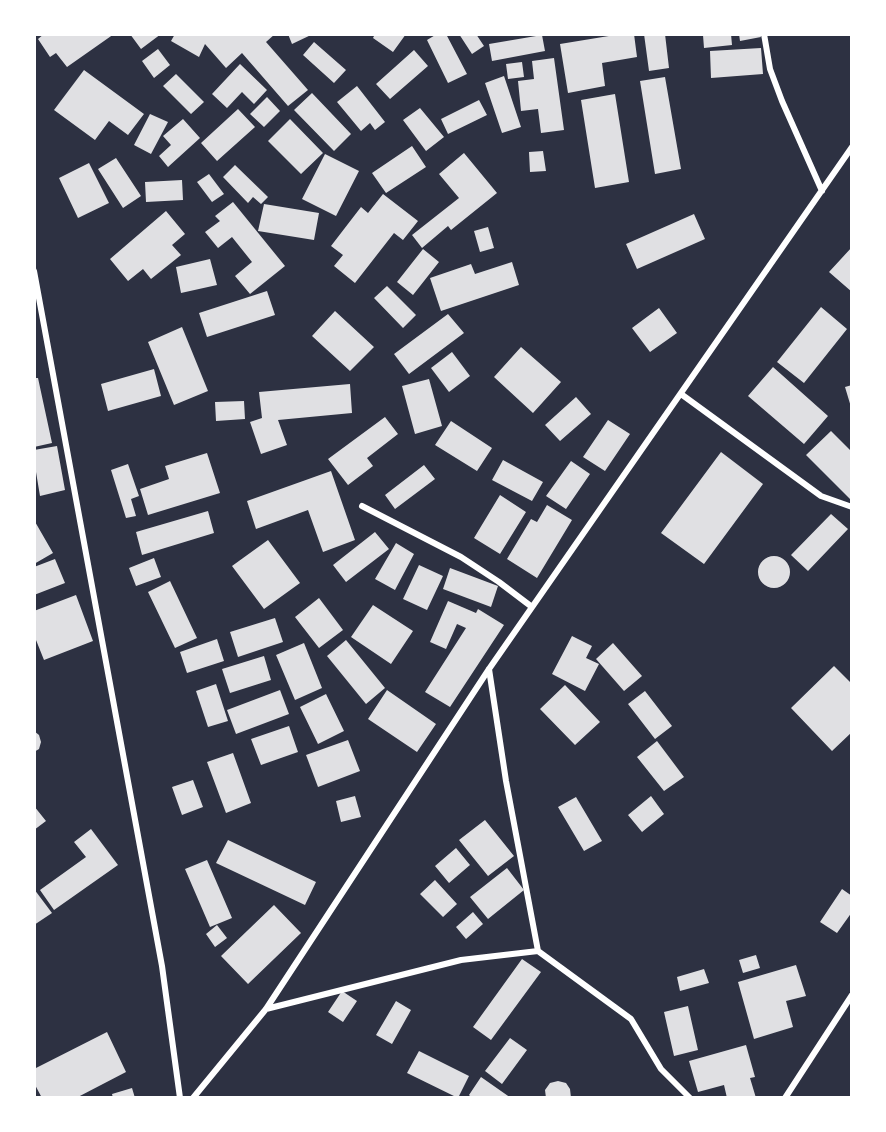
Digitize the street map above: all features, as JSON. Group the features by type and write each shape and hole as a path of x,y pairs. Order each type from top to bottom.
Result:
{"street":[{"path":"764,34 770,69 822,191"},
{"path":"193,1098 266,1009 489,669 852,147"},
{"path":"34,272 162,966 180,1098"},
{"path":"681,394 821,496 852,507"},
{"path":"362,506 461,558 499,582 532,607"},
{"path":"489,669 506,781 538,951"},
{"path":"266,1009 461,960 538,951 631,1019 661,1069 690,1098"},
{"path":"785,1098 852,995"},
{"path":"843,1008 852,1010"}],"building":[{"path":"44,34 114,34 67,67 56,53 50,57 38,39"},
{"path":"130,34 161,34 141,49"},
{"path":"175,34 275,34 266,42 308,90 288,106 242,53 226,68 205,44 199,57 171,41"},
{"path":"288,34 313,34 292,44"},
{"path":"375,34 406,34 393,52 373,38"},
{"path":"437,34 446,34 467,74 448,83 427,40"},
{"path":"459,34 476,34 484,46 472,54"},
{"path":"634,34 637,57 602,63 605,86 568,93 560,44"},
{"path":"644,34 665,34 669,68 649,71"},
{"path":"731,34 732,45 704,48 703,35"},
{"path":"739,34 760,34 761,37 740,41"},
{"path":"542,35 545,51 492,61 489,44"},
{"path":"314,42 346,70 334,83 303,55"},
{"path":"761,48 763,74 711,78 710,51"},
{"path":"158,49 170,65 154,78 142,61"},
{"path":"414,50 428,66 390,99 376,84"},
{"path":"554,58 564,130 541,133 538,109 521,111 518,81 534,79 532,61"},
{"path":"522,62 524,77 508,79 506,64"},
{"path":"240,64 267,90 254,104 242,92 227,108 212,94"},
{"path":"84,70 144,114 128,135 109,121 95,140 54,110"},
{"path":"176,74 204,102 191,114 163,86"},
{"path":"504,76 521,127 502,133 485,83"},
{"path":"665,77 681,169 655,174 640,81"},
{"path":"357,86 385,122 375,130 370,123 361,131 337,102"},
{"path":"312,93 351,134 334,151 294,110"},
{"path":"615,94 629,182 595,188 581,100"},
{"path":"267,97 280,111 264,127 250,114"},
{"path":"479,100 487,115 448,134 441,119"},
{"path":"420,108 444,137 426,151 403,120"},
{"path":"238,109 255,127 217,161 201,143"},
{"path":"150,114 168,122 151,154 134,145"},
{"path":"183,119 200,138 168,167 159,156 171,145 163,136"},
{"path":"290,119 323,153 301,174 268,141"},
{"path":"412,146 426,167 386,193 372,173"},
{"path":"543,151 546,171 530,172 529,152"},
{"path":"464,153 497,193 451,230 448,226 422,248 412,235 459,198 439,174"},
{"path":"325,154 359,171 336,216 302,199"},
{"path":"116,158 141,196 123,208 98,169"},
{"path":"89,163 109,203 78,218 59,178"},
{"path":"235,165 268,197 261,204 253,197 248,203 223,177"},
{"path":"209,174 224,194 212,202 197,182"},
{"path":"182,180 183,200 146,202 145,182"},
{"path":"383,194 418,221 403,240 394,233 355,283 334,266 343,255 331,246 361,207 368,213"},
{"path":"233,202 285,266 250,294 235,276 252,262 232,237 218,248 205,232 220,221 215,216"},
{"path":"264,204 319,213 314,240 258,231"},
{"path":"166,211 185,234 172,245 181,255 151,279 143,269 128,281 110,259"},
{"path":"694,214 705,239 637,269 626,244"},
{"path":"488,227 494,248 480,252 474,231"},
{"path":"852,247 852,292 829,272"},
{"path":"423,249 439,262 413,295 397,282"},
{"path":"210,259 217,285 181,293 176,267"},
{"path":"512,262 519,285 441,311 430,278 471,264 475,274"},
{"path":"387,286 416,315 403,328 374,298"},
{"path":"267,291 275,315 207,337 199,313"},
{"path":"821,307 847,329 804,383 777,362"},
{"path":"659,308 677,333 650,352 632,328"},
{"path":"335,311 374,347 350,371 312,336"},
{"path":"448,314 464,333 409,374 394,354"},
{"path":"182,327 208,391 174,405 148,342"},
{"path":"521,347 561,382 533,413 494,377"},
{"path":"452,352 470,376 449,392 431,368"},
{"path":"773,367 828,416 804,444 748,396"},
{"path":"154,369 161,396 108,411 101,384"},
{"path":"34,378 38,378 52,443 34,447"},
{"path":"429,379 442,426 415,434 402,386"},
{"path":"350,384 352,413 278,420 287,445 261,454 250,422 262,418 259,392"},
{"path":"852,385 852,407 851,407 845,387"},
{"path":"576,397 591,414 560,441 545,425"},
{"path":"244,401 245,419 216,421 215,402"},
{"path":"385,417 398,434 367,458 373,466 348,485 328,459"},
{"path":"608,420 630,434 605,471 583,457"},
{"path":"451,421 492,448 477,471 435,445"},
{"path":"831,431 852,452 852,501 806,455"},
{"path":"57,446 65,490 40,496 36,472 34,473 34,450"},
{"path":"721,452 763,484 704,564 661,533"},
{"path":"207,453 220,493 148,515 140,489 169,479 165,466"},
{"path":"503,460 543,482 532,501 492,480"},
{"path":"571,461 590,474 566,509 546,496"},
{"path":"128,464 139,496 131,499 136,516 126,518 111,470"},
{"path":"424,465 435,479 395,509 385,495"},
{"path":"331,471 355,540 323,552 308,510 256,529 247,501"},
{"path":"500,495 526,512 500,554 474,538"},
{"path":"547,505 572,520 537,578 507,559 531,519 537,522"},
{"path":"208,511 214,533 142,555 136,532"},
{"path":"831,514 848,529 808,571 791,555"},
{"path":"34,520 53,553 34,564"},
{"path":"375,532 389,549 346,582 333,565"},
{"path":"268,540 300,583 264,609 232,566"},
{"path":"396,543 414,554 395,590 375,579"},
{"path":"774,556 785,561 790,572 785,583 774,588 763,583 758,572 763,561"},
{"path":"154,558 161,577 136,586 129,568"},
{"path":"55,559 65,583 34,595 34,567"},
{"path":"419,565 443,576 427,610 403,599"},
{"path":"450,568 498,586 491,607 443,589"},
{"path":"170,581 197,638 175,648 148,592"},
{"path":"76,595 93,641 44,660 34,635 34,611"},
{"path":"319,598 343,630 319,648 295,617"},
{"path":"448,601 476,613 478,609 504,625 450,707 425,692 466,628 457,624 446,649 430,642"},
{"path":"373,605 413,631 391,664 351,637"},
{"path":"275,618 283,642 238,657 230,632"},
{"path":"572,636 592,646 586,658 599,664 585,691 552,674"},
{"path":"217,639 224,661 187,673 180,652"},
{"path":"346,640 385,688 366,704 327,656"},
{"path":"304,643 322,688 295,700 276,655"},
{"path":"613,643 642,676 624,691 596,659"},
{"path":"264,656 271,680 230,693 222,669"},
{"path":"834,666 852,684 852,732 832,751 791,708"},
{"path":"216,684 228,721 208,727 196,691"},
{"path":"565,685 600,722 575,745 540,709"},
{"path":"280,690 289,714 236,734 227,710"},
{"path":"387,690 436,724 417,752 368,719"},
{"path":"645,691 672,726 655,739 628,704"},
{"path":"326,694 344,731 318,744 300,707"},
{"path":"289,726 298,752 261,765 251,739"},
{"path":"34,731 39,735 41,742 39,749 34,752"},
{"path":"348,740 360,771 318,787 306,755"},
{"path":"657,741 684,777 664,791 637,757"},
{"path":"233,753 251,803 226,813 207,762"},
{"path":"193,780 203,807 182,815 172,787"},
{"path":"355,796 361,817 341,822 336,801"},
{"path":"651,796 664,814 642,832 628,815"},
{"path":"576,797 602,841 584,851 558,807"},
{"path":"34,806 46,821 34,830"},
{"path":"485,820 514,856 488,876 459,840"},
{"path":"91,829 118,865 54,910 40,890 86,857 74,842"},
{"path":"228,840 316,882 305,905 216,863"},
{"path":"456,848 470,865 449,883 435,866"},
{"path":"207,860 232,918 210,927 185,869"},
{"path":"507,868 524,890 488,919 470,897"},
{"path":"435,880 457,904 443,917 420,894"},
{"path":"34,889 52,913 34,925"},
{"path":"842,889 852,896 852,912 837,933 820,922"},
{"path":"274,905 301,933 248,984 221,956"},
{"path":"473,912 483,924 466,939 456,927"},
{"path":"217,925 227,938 215,947 206,934"},
{"path":"756,955 760,968 743,973 739,960"},
{"path":"522,959 541,972 491,1040 473,1027"},
{"path":"796,965 806,996 786,1001 793,1027 754,1039 738,982"},
{"path":"704,969 709,983 680,991 677,977"},
{"path":"342,991 357,1001 343,1022 328,1012"},
{"path":"396,1001 411,1010 392,1044 376,1035"},
{"path":"688,1006 698,1050 674,1056 664,1012"},
{"path":"107,1032 126,1072 76,1098 42,1098 34,1083 34,1069"},
{"path":"510,1038 527,1050 502,1084 485,1071"},
{"path":"746,1045 755,1077 750,1078 756,1098 727,1098 724,1085 698,1092 689,1061"},
{"path":"419,1051 469,1076 458,1098 407,1073"},
{"path":"481,1077 511,1098 472,1098 469,1095"},
{"path":"558,1081 566,1083 570,1089 571,1098 546,1098 545,1090 550,1083"},
{"path":"132,1088 135,1098 113,1098 112,1094"}]}
